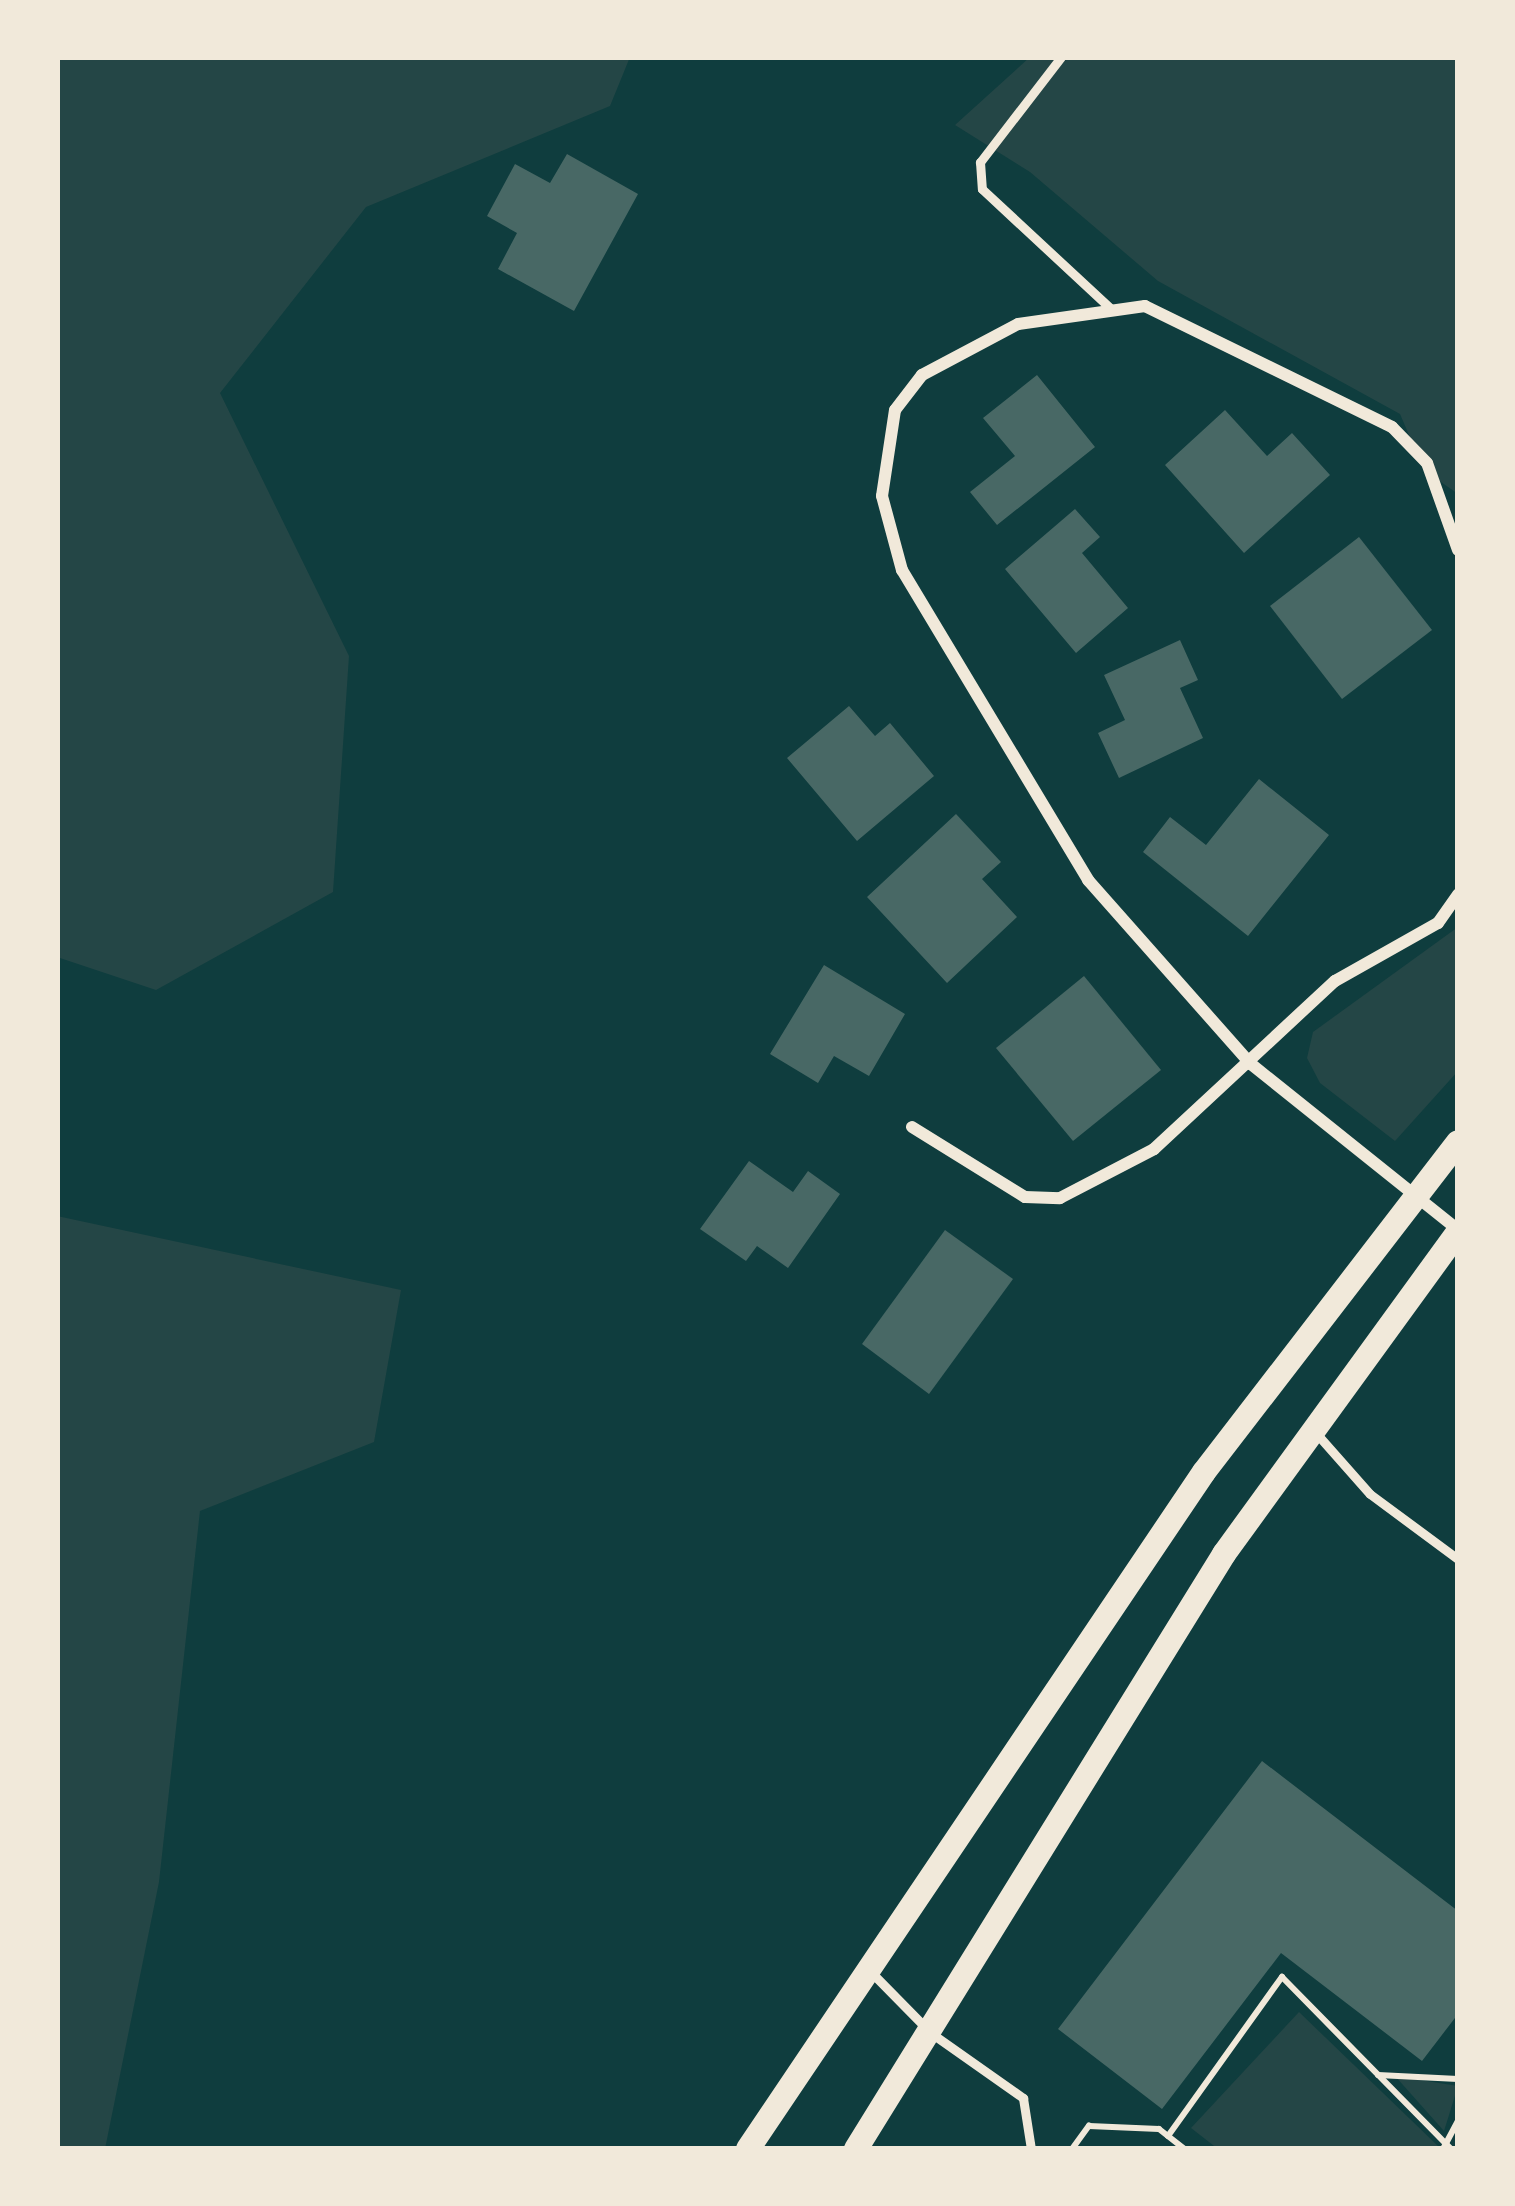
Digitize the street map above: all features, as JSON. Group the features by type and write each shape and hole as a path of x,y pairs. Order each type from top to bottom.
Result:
{"main road":[{"path":"748,2149 865,1966 1204,1472 1458,1142"},
{"path":"856,2149 1313,1429 1458,1231"}],"street":[{"path":"1458,550 1426,463 1392,427 1145,306 1018,324 922,375 895,410 882,496 902,570 1088,880 1251,1064 1413,1200 1458,1231"},
{"path":"912,1127 1025,1197 1060,1198 1154,1149 1251,1064 1335,981 1438,923 1458,894"}],"lane":[{"path":"1061,57 980,162 982,189 1112,310"},
{"path":"1313,1429 1370,1493 1458,1559"},
{"path":"865,1966 931,2033 1023,2098 1031,2149"}],"path":[{"path":"1168,2136 1282,1977 1447,2148 1458,2121"},
{"path":"1375,2075 1458,2079"},
{"path":"1072,2149 1089,2126 1168,2136 1185,2149"}],"shaded area":[{"path":"57,57 630,57 610,106 366,207 220,393 349,656 333,892 156,990 57,957"},
{"path":"1030,57 1458,57 1458,494 1424,470 1400,414 1158,281 1030,172 955,125"},
{"path":"1458,927 1458,1071 1395,1141 1320,1083 1307,1058 1313,1032"},
{"path":"57,1216 401,1290 374,1442 200,1511 159,1882 105,2149 57,2149"},
{"path":"1299,2012 1436,2149 1218,2149 1191,2128"},
{"path":"1395,2076 1458,2086 1444,2131"}],"building":[{"path":"567,154 638,194 574,311 498,269 517,233 487,216 515,164 550,183"},
{"path":"1037,375 1095,447 997,525 970,492 1015,456 983,418"},
{"path":"1225,410 1267,456 1292,433 1330,475 1244,553 1165,465"},
{"path":"1075,509 1100,537 1082,553 1128,608 1076,653 1005,569"},
{"path":"1359,537 1432,630 1342,699 1270,606"},
{"path":"1180,640 1198,680 1180,688 1203,738 1119,778 1098,733 1125,720 1104,675"},
{"path":"849,706 875,736 890,723 934,776 857,841 787,758"},
{"path":"1259,779 1329,835 1248,936 1143,852 1170,817 1206,845"},
{"path":"956,814 1001,862 982,879 1017,917 947,983 867,897"},
{"path":"824,965 905,1014 869,1076 834,1056 818,1083 770,1054"},
{"path":"1084,976 1161,1070 1073,1141 996,1048"},
{"path":"749,1161 793,1192 808,1171 840,1194 788,1268 757,1246 746,1261 700,1229"},
{"path":"945,1230 1013,1279 929,1394 862,1344"},
{"path":"1262,1761 1458,1911 1458,2014 1422,2061 1281,1953 1162,2109 1058,2029"}]}
